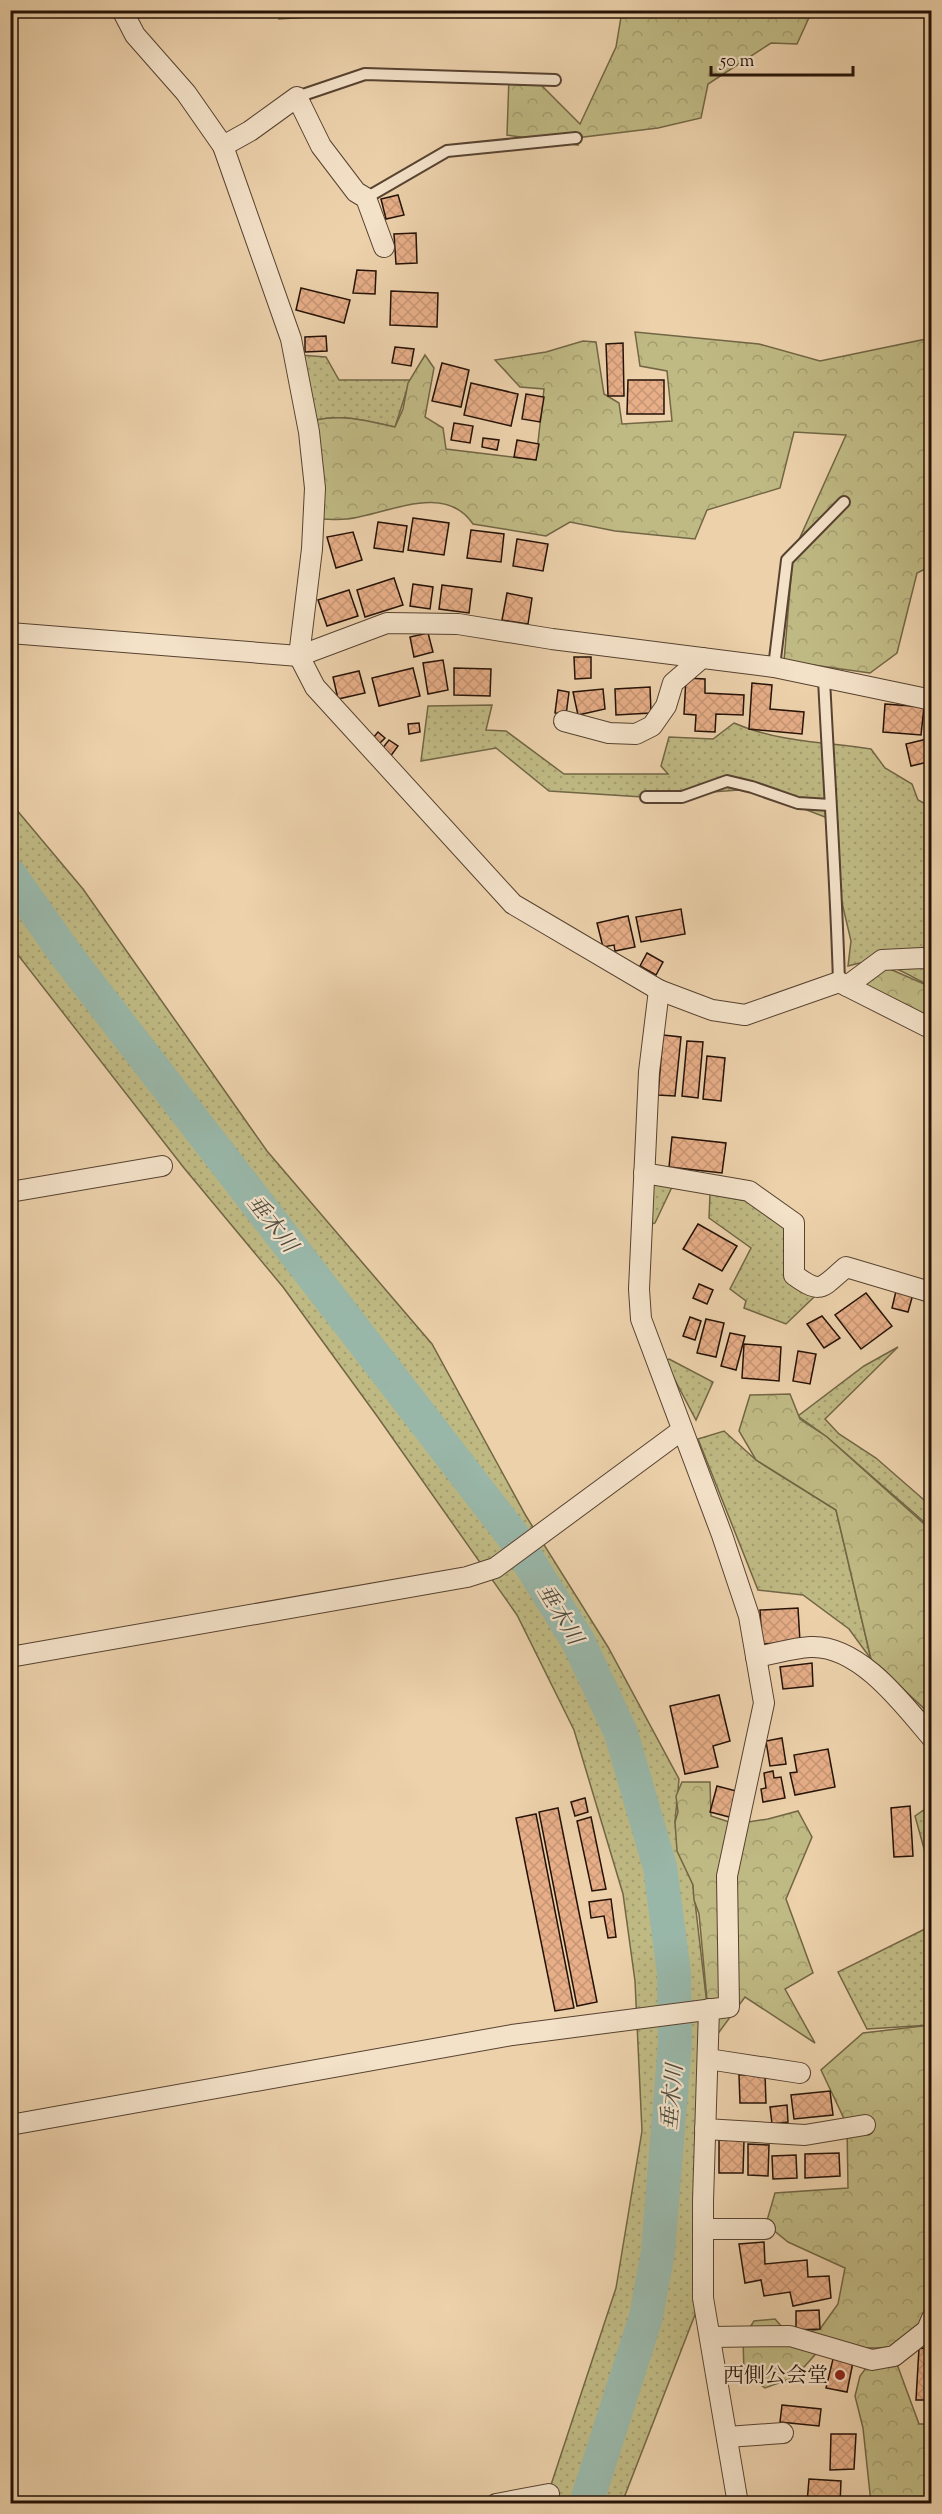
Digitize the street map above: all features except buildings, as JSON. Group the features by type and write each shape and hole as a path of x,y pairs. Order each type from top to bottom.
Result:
{"street":[{"path":"122,10 135,35 186,93 223,146 291,339 309,432 315,488 312,549 299,656 315,687 513,904 659,990 712,1010 745,1015 843,984 882,960 932,959"},
{"path":"223,146 250,131 297,97 321,146 356,192 366,198 384,247"},
{"path":"10,633 299,656 387,623 458,624 552,639 774,667 932,700"},
{"path":"564,722 609,733 636,734 652,726 666,706 674,683 702,658"},
{"path":"843,984 932,1029"},
{"path":"10,2125 512,2035 729,2007 727,1876 764,1703 748,1616 641,1319 639,1289 649,1072 659,990"},
{"path":"10,1192 162,1166"},
{"path":"644,1173 749,1191 794,1223 794,1275 812,1288 821,1288 846,1267 930,1292 932,1295"},
{"path":"10,1657 467,1577 495,1568 682,1430"},
{"path":"756,1657 812,1647 831,1650 860,1663 901,1702 932,1738"},
{"path":"709,2009 703,2298 738,2504"},
{"path":"708,2060 800,2073"},
{"path":"705,2129 805,2135 865,2125"},
{"path":"704,2229 765,2229"},
{"path":"710,2337 790,2336 872,2360 894,2356 927,2330 932,2318"},
{"path":"727,2437 783,2433"},
{"path":"496,2504 549,2494"}],"lane":[{"path":"297,97 365,74 555,80"},
{"path":"366,198 447,151 576,138"},
{"path":"774,667 787,560 844,502"},
{"path":"824,679 830,805 843,984"},
{"path":"646,797 682,797 727,781 798,802 830,805"}],"green space":[{"path":"278,10 410,11 279,19"},
{"path":"622,11 812,11 797,44 771,43 708,84 701,118 658,128 576,138 578,145 507,135 509,77 541,85 580,124 616,47"},
{"path":"635,332 759,344 820,361 931,338 931,566 917,573 897,653 870,673 784,661 793,553 846,435 794,432 780,488 707,510 695,539 615,531 570,522 546,536 473,524 461,511 431,502 396,507 347,519 319,519 316,420 346,418 395,427 403,409 408,383 425,355 434,368 425,417 443,428 446,449 536,460 544,389 520,387 495,360 546,352 583,341 596,342 604,394 619,403 622,424 672,421 667,371 640,366"},
{"path":"300,355 326,357 339,380 410,380 395,427 346,418 316,420"},
{"path":"492,705 486,730 506,731 564,774 668,774 661,766 669,737 713,739 734,723 784,738 871,749 885,768 912,784 918,800 931,807 931,987 882,964 860,963 848,966 851,941 836,877 838,822 768,795 739,790 643,797 549,791 496,748 421,761 428,706"},
{"path":"10,802 83,889 267,1151 432,1344 526,1516 608,1647 679,1779 675,1822 693,1885 711,2039 703,2294 622,2503 545,2503 616,2288 642,2131 635,1981 623,1894 574,1730 517,1615 377,1416 283,1287 184,1168 11,946"},
{"path":"883,966 931,987 931,1025 863,985"},
{"path":"648,1180 672,1187 655,1223 649,1225"},
{"path":"710,1194 752,1202 794,1223 788,1277 814,1297 786,1324 744,1308 746,1301 730,1289 751,1248 709,1218"},
{"path":"898,1347 825,1419 839,1434 876,1458 931,1506 931,1528 827,1437 798,1416 864,1366"},
{"path":"669,1359 713,1382 696,1420 665,1361"},
{"path":"790,1394 800,1419 827,1437 931,1530 931,1715 871,1659 836,1510 756,1460 739,1431 750,1395"},
{"path":"724,1431 756,1460 836,1510 871,1659 849,1629 803,1595 758,1590 698,1439"},
{"path":"682,1782 710,1782 711,1816 735,1824 798,1811 812,1837 786,1899 813,1973 785,1989 815,2043 745,1997 711,2043 699,1914 694,1900 693,1885 677,1851 676,1796"},
{"path":"931,1805 931,1874 915,1816"},
{"path":"931,1926 931,2025 867,2029 838,1972"},
{"path":"931,2025 931,2330 903,2346 822,2347 795,2377 765,2388 744,2373 743,2338 754,2321 775,2319 790,2336 820,2329 838,2304 845,2268 788,2242 766,2224 775,2193 848,2188 847,2125 821,2070 863,2033"},
{"path":"894,2356 919,2424 931,2424 931,2503 871,2503 863,2428 855,2396 860,2376 872,2360"}],"waterway":[{"name":"垂木川","path":"10,875 67,956 513,1536 578,1641 621,1733 660,1867 674,1973 675,2043 658,2252 646,2317 586,2504"}],"place":[{"name":"西側公会堂","path":"840,2375"}]}
